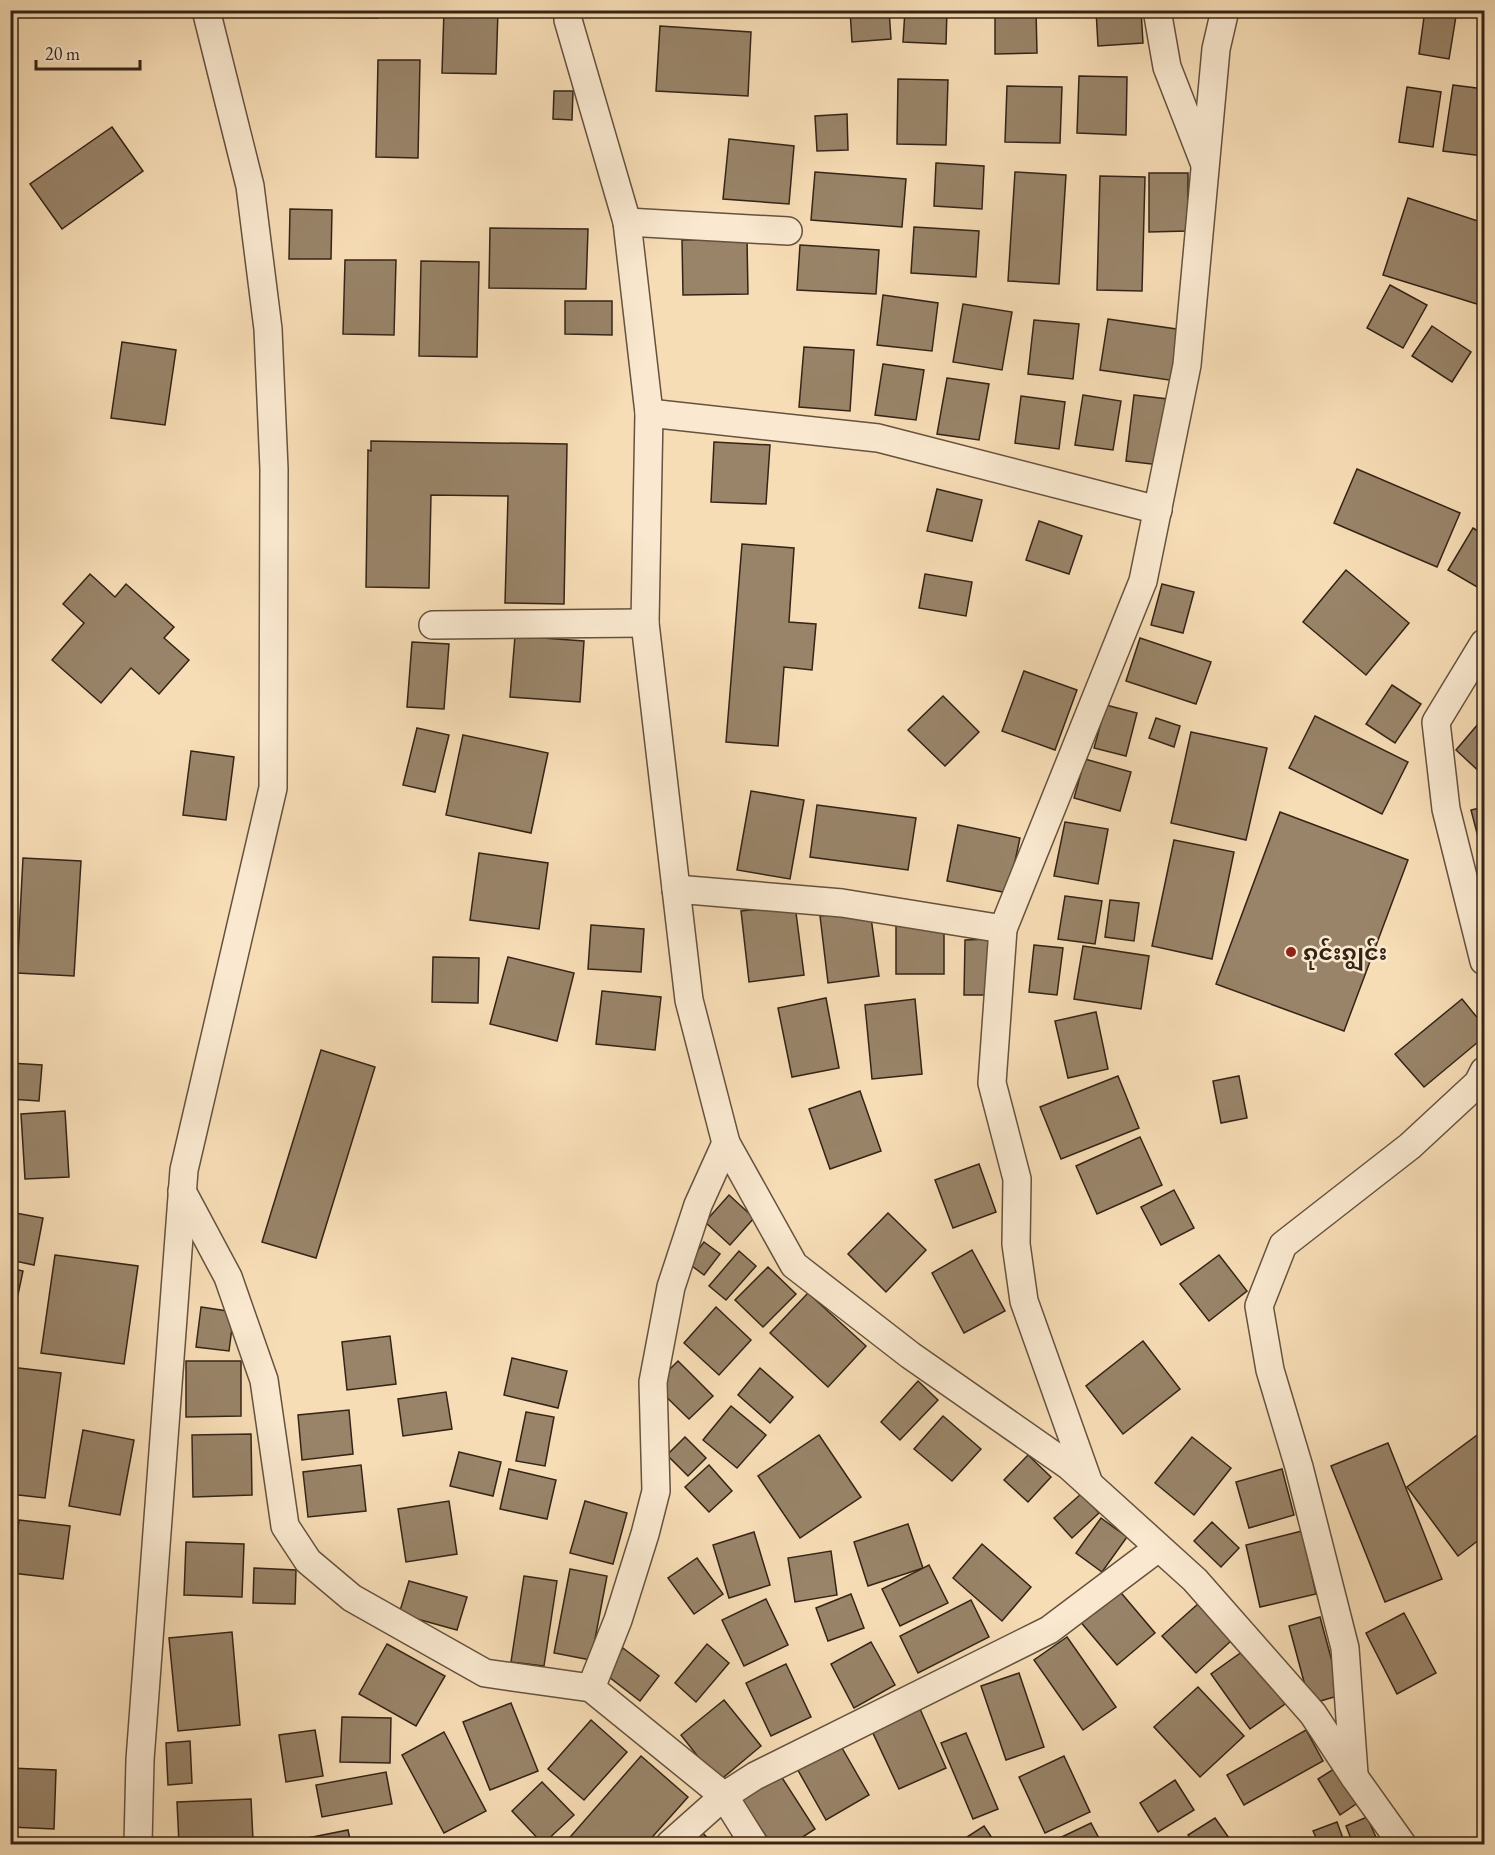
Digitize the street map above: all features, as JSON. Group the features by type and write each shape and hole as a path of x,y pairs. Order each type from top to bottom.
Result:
{"street":[{"path":"138,1845 140,1760 184,1170 273,788 274,469 268,329 250,186 206,10"},
{"path":"569,10 568,20 627,222 649,413 645,623 689,1000 726,1143 794,1265 910,1355 1069,1466 1195,1580 1313,1714 1401,1845"},
{"path":"1157,10 1167,67 1206,166"},
{"path":"1090,1485 1024,1301 1016,1244 1017,1179 992,1083 1004,929 1143,581 1187,365 1216,49 1225,10"},
{"path":"627,222 788,231"},
{"path":"649,413 878,438 1158,510"},
{"path":"433,625 645,623"},
{"path":"1484,961 1446,809 1436,722 1485,643"},
{"path":"676,889 842,903 1004,929"},
{"path":"1355,1778 1345,1648 1299,1467 1270,1370 1259,1306 1282,1245 1410,1146 1478,1083 1485,1071"},
{"path":"591,1688 618,1620 656,1491 653,1382 671,1287 698,1204 726,1143"},
{"path":"182,1191 228,1277 264,1380 285,1526 308,1562 352,1598 485,1673 591,1688 724,1796 754,1845"},
{"path":"670,1845 724,1796 754,1776 1049,1630 1158,1548"}],"building":[{"path":"10,10 24,10 13,21 10,18"},
{"path":"304,10 378,10 378,18 304,17"},
{"path":"444,10 498,10 496,74 442,73"},
{"path":"850,10 889,10 891,39 852,42"},
{"path":"905,10 947,10 946,44 903,42"},
{"path":"995,10 1036,10 1037,53 995,54"},
{"path":"1096,10 1141,10 1143,43 1098,46"},
{"path":"1173,10 1210,10 1210,17 1173,16"},
{"path":"1425,10 1457,10 1449,59 1419,54"},
{"path":"660,26 751,32 748,96 656,91"},
{"path":"378,60 420,60 418,158 376,157"},
{"path":"1079,76 1127,77 1126,135 1077,133"},
{"path":"898,79 948,80 946,145 897,144"},
{"path":"1453,85 1484,89 1483,156 1443,151"},
{"path":"1007,86 1062,87 1060,143 1005,142"},
{"path":"1407,87 1441,92 1433,147 1399,142"},
{"path":"554,91 573,91 572,120 553,119"},
{"path":"847,114 848,150 817,151 815,116"},
{"path":"112,127 143,171 62,229 30,184"},
{"path":"729,139 794,146 789,204 723,199"},
{"path":"936,163 984,166 982,209 934,206"},
{"path":"815,172 906,179 902,227 811,220"},
{"path":"1015,172 1066,175 1059,284 1008,281"},
{"path":"1149,173 1188,173 1188,231 1149,232"},
{"path":"1100,176 1145,177 1142,291 1097,290"},
{"path":"1408,198 1484,223 1484,280 1477,304 1383,275"},
{"path":"290,209 332,210 331,259 289,259"},
{"path":"914,227 979,231 976,277 911,273"},
{"path":"490,228 588,229 586,289 489,288"},
{"path":"747,239 748,294 683,295 682,240"},
{"path":"800,245 879,250 876,294 797,290"},
{"path":"345,260 396,260 394,335 343,334"},
{"path":"421,261 479,262 477,357 419,356"},
{"path":"1390,285 1427,305 1403,348 1367,328"},
{"path":"883,295 938,303 932,351 877,345"},
{"path":"565,301 612,301 612,335 565,334"},
{"path":"963,304 1012,312 1002,370 953,362"},
{"path":"1108,319 1183,330 1176,381 1100,370"},
{"path":"1034,320 1079,324 1073,379 1028,374"},
{"path":"1432,326 1471,352 1452,382 1412,356"},
{"path":"122,342 176,350 165,425 111,418"},
{"path":"804,347 854,350 850,411 799,407"},
{"path":"10,353 17,360 10,366"},
{"path":"883,364 924,370 916,420 875,415"},
{"path":"947,378 989,384 979,440 937,434"},
{"path":"1083,395 1121,401 1113,450 1075,445"},
{"path":"1134,395 1168,399 1160,465 1126,461"},
{"path":"1021,396 1065,402 1059,449 1015,443"},
{"path":"371,441 567,444 564,604 505,603 508,496 431,495 429,588 366,587 368,450 371,451"},
{"path":"714,442 770,445 766,504 711,502"},
{"path":"1357,469 1460,513 1437,567 1334,523"},
{"path":"937,489 982,500 972,541 927,531"},
{"path":"1039,521 1082,536 1069,574 1026,560"},
{"path":"1473,528 1484,535 1484,591 1448,570"},
{"path":"742,544 794,548 789,622 816,624 812,670 784,667 778,746 726,742"},
{"path":"1346,570 1409,623 1366,675 1303,622"},
{"path":"90,574 115,597 126,584 174,627 164,638 189,660 159,694 131,668 101,703 52,660 84,623 63,604"},
{"path":"925,574 972,582 966,616 919,608"},
{"path":"1162,584 1194,592 1183,633 1151,625"},
{"path":"515,636 584,641 580,702 510,697"},
{"path":"1140,638 1211,662 1196,704 1126,681"},
{"path":"412,642 449,644 444,709 407,707"},
{"path":"1024,671 1077,690 1055,750 1002,731"},
{"path":"1392,685 1421,704 1395,743 1366,724"},
{"path":"943,696 979,732 945,766 908,730"},
{"path":"1106,705 1137,713 1126,756 1094,748"},
{"path":"1315,716 1408,762 1382,814 1289,768"},
{"path":"1484,717 1484,776 1456,750"},
{"path":"1156,718 1180,726 1174,747 1149,738"},
{"path":"417,728 449,735 435,792 403,785"},
{"path":"1191,732 1267,748 1246,840 1171,823"},
{"path":"463,735 548,753 531,833 446,815"},
{"path":"191,751 234,757 226,820 183,815"},
{"path":"1085,759 1131,772 1120,811 1074,798"},
{"path":"751,791 804,800 790,879 737,870"},
{"path":"817,805 916,818 908,870 810,857"},
{"path":"1484,807 1484,856 1483,856 1471,810"},
{"path":"1280,812 1408,860 1344,1031 1216,984"},
{"path":"1065,822 1108,829 1098,884 1054,876"},
{"path":"958,825 1020,838 1008,893 947,881"},
{"path":"1174,840 1234,852 1212,959 1152,946"},
{"path":"479,853 548,863 539,929 470,920"},
{"path":"23,858 81,861 74,976 17,973"},
{"path":"1065,896 1102,901 1095,944 1058,939"},
{"path":"1110,900 1139,903 1134,941 1105,937"},
{"path":"795,905 804,975 749,982 741,911"},
{"path":"870,910 879,976 828,983 820,916"},
{"path":"591,925 644,929 641,972 588,969"},
{"path":"944,925 944,974 896,974 896,926"},
{"path":"990,939 989,995 964,995 965,940"},
{"path":"1034,945 1063,948 1057,995 1029,992"},
{"path":"1083,946 1149,956 1141,1009 1074,999"},
{"path":"433,957 479,958 478,1003 432,1002"},
{"path":"508,957 574,973 557,1041 490,1024"},
{"path":"602,991 661,997 655,1050 596,1044"},
{"path":"826,998 839,1068 792,1077 778,1008"},
{"path":"915,999 922,1074 872,1079 865,1005"},
{"path":"1462,999 1484,1026 1484,1037 1424,1087 1395,1054"},
{"path":"1096,1012 1108,1069 1068,1078 1055,1021"},
{"path":"321,1050 375,1067 316,1258 262,1242"},
{"path":"10,1063 42,1065 39,1101 10,1099"},
{"path":"1118,1076 1139,1128 1061,1159 1040,1107"},
{"path":"1239,1076 1247,1118 1221,1123 1213,1081"},
{"path":"860,1091 881,1151 830,1169 809,1109"},
{"path":"65,1111 69,1177 25,1179 21,1114"},
{"path":"1140,1137 1162,1185 1097,1214 1076,1166"},
{"path":"979,1164 996,1212 953,1228 935,1180"},
{"path":"1174,1190 1194,1228 1161,1245 1141,1207"},
{"path":"729,1195 754,1218 730,1245 705,1222"},
{"path":"10,1212 43,1218 34,1265 10,1260"},
{"path":"888,1213 926,1250 886,1292 848,1254"},
{"path":"704,1242 720,1254 704,1275 688,1263"},
{"path":"972,1250 1005,1311 964,1333 932,1273"},
{"path":"739,1251 756,1266 726,1300 709,1286"},
{"path":"55,1255 138,1266 124,1364 41,1353"},
{"path":"1219,1255 1247,1291 1209,1321 1180,1284"},
{"path":"768,1267 796,1294 763,1327 735,1300"},
{"path":"10,1268 23,1271 13,1318 10,1317"},
{"path":"808,1293 866,1346 828,1387 770,1333"},
{"path":"201,1307 234,1312 229,1351 196,1347"},
{"path":"716,1307 751,1340 719,1375 684,1343"},
{"path":"390,1336 396,1384 347,1390 342,1342"},
{"path":"1143,1341 1180,1389 1123,1434 1086,1386"},
{"path":"512,1358 567,1371 558,1408 504,1395"},
{"path":"186,1361 241,1361 241,1416 186,1417"},
{"path":"678,1361 713,1396 689,1419 654,1385"},
{"path":"10,1367 61,1373 45,1498 10,1494"},
{"path":"760,1368 793,1397 770,1423 738,1395"},
{"path":"918,1381 938,1400 900,1440 881,1422"},
{"path":"446,1392 452,1429 403,1436 398,1399"},
{"path":"731,1406 766,1435 737,1468 703,1440"},
{"path":"349,1410 353,1454 302,1460 298,1415"},
{"path":"526,1412 554,1417 545,1466 516,1461"},
{"path":"943,1416 981,1449 952,1481 914,1449"},
{"path":"83,1430 134,1440 120,1515 69,1506"},
{"path":"1484,1430 1484,1536 1458,1556 1407,1487"},
{"path":"251,1434 252,1495 193,1497 192,1435"},
{"path":"819,1435 861,1497 800,1538 758,1476"},
{"path":"685,1437 706,1458 688,1476 667,1455"},
{"path":"1192,1437 1231,1468 1194,1515 1155,1483"},
{"path":"1388,1443 1442,1579 1385,1602 1331,1466"},
{"path":"459,1452 501,1462 493,1496 450,1486"},
{"path":"1028,1455 1051,1477 1028,1502 1004,1480"},
{"path":"361,1465 366,1511 308,1517 303,1472"},
{"path":"709,1465 732,1491 709,1512 685,1487"},
{"path":"509,1469 556,1480 547,1519 500,1509"},
{"path":"1282,1469 1294,1515 1249,1528 1236,1482"},
{"path":"1081,1494 1099,1513 1072,1538 1054,1518"},
{"path":"449,1501 457,1554 406,1562 398,1509"},
{"path":"585,1501 627,1513 613,1564 570,1553"},
{"path":"1101,1518 1127,1537 1102,1572 1076,1553"},
{"path":"19,1520 70,1526 63,1579 12,1573"},
{"path":"1212,1522 1239,1548 1221,1567 1194,1541"},
{"path":"908,1524 923,1568 868,1586 854,1542"},
{"path":"1302,1531 1316,1594 1260,1607 1246,1545"},
{"path":"754,1532 770,1585 729,1598 713,1545"},
{"path":"186,1542 244,1544 242,1597 184,1595"},
{"path":"982,1544 1031,1587 1002,1621 953,1578"},
{"path":"831,1551 837,1595 795,1602 788,1558"},
{"path":"697,1558 723,1594 694,1614 668,1578"},
{"path":"929,1565 948,1603 900,1626 882,1589"},
{"path":"254,1568 296,1570 295,1604 253,1603"},
{"path":"570,1569 607,1576 591,1660 554,1653"},
{"path":"524,1576 557,1581 544,1666 511,1662"},
{"path":"409,1581 467,1597 457,1630 399,1614"},
{"path":"1117,1588 1155,1633 1117,1665 1079,1620"},
{"path":"851,1594 864,1628 828,1641 816,1608"},
{"path":"766,1599 788,1645 744,1666 722,1620"},
{"path":"971,1600 989,1637 918,1673 900,1636"},
{"path":"1199,1603 1232,1640 1196,1673 1162,1636"},
{"path":"1404,1613 1436,1673 1397,1694 1366,1633"},
{"path":"1320,1617 1341,1695 1310,1704 1289,1626"},
{"path":"232,1632 240,1725 178,1731 169,1638"},
{"path":"1067,1637 1116,1707 1083,1730 1034,1660"},
{"path":"871,1642 895,1685 854,1708 831,1664"},
{"path":"387,1644 445,1676 416,1726 359,1694"},
{"path":"707,1644 729,1663 696,1702 675,1683"},
{"path":"623,1648 659,1676 640,1701 604,1673"},
{"path":"1246,1649 1285,1704 1250,1729 1211,1674"},
{"path":"786,1664 811,1717 771,1736 746,1683"},
{"path":"1019,1673 1044,1747 1006,1760 981,1686"},
{"path":"1198,1687 1244,1736 1200,1777 1154,1727"},
{"path":"724,1700 761,1746 718,1782 681,1735"},
{"path":"511,1703 538,1771 490,1790 463,1722"},
{"path":"920,1709 946,1768 899,1789 872,1731"},
{"path":"342,1717 391,1718 390,1763 340,1762"},
{"path":"591,1720 627,1752 584,1800 548,1769"},
{"path":"315,1730 323,1776 286,1782 279,1735"},
{"path":"1306,1730 1323,1761 1244,1805 1227,1775"},
{"path":"444,1732 486,1811 444,1833 402,1755"},
{"path":"966,1733 998,1809 973,1819 941,1743"},
{"path":"190,1741 192,1783 168,1785 166,1743"},
{"path":"838,1741 869,1795 826,1820 795,1765"},
{"path":"641,1756 688,1797 646,1844 564,1844"},
{"path":"1064,1756 1090,1812 1045,1833 1019,1777"},
{"path":"1337,1767 1359,1802 1340,1815 1318,1779"},
{"path":"10,1768 56,1770 54,1829 10,1827"},
{"path":"386,1772 392,1804 322,1817 316,1785"},
{"path":"779,1773 815,1829 792,1844 771,1844 741,1798"},
{"path":"1175,1780 1194,1810 1158,1832 1140,1803"},
{"path":"542,1782 574,1815 543,1844 512,1811"},
{"path":"251,1799 253,1840 179,1844 177,1802"},
{"path":"1367,1817 1379,1844 1353,1844 1346,1826"},
{"path":"1215,1818 1229,1838 1219,1844 1195,1844 1188,1835"},
{"path":"1337,1822 1345,1844 1319,1844 1313,1831"},
{"path":"1091,1823 1102,1844 1047,1844"},
{"path":"984,1826 996,1844 956,1844"},
{"path":"348,1830 351,1844 293,1844 292,1841"},
{"path":"701,1831 713,1844 686,1844"},
{"path":"87,1840 87,1844 38,1844 38,1843"}],"place":[{"name":"ၵုင်းၵျွင်း","path":"1291,952"}]}
